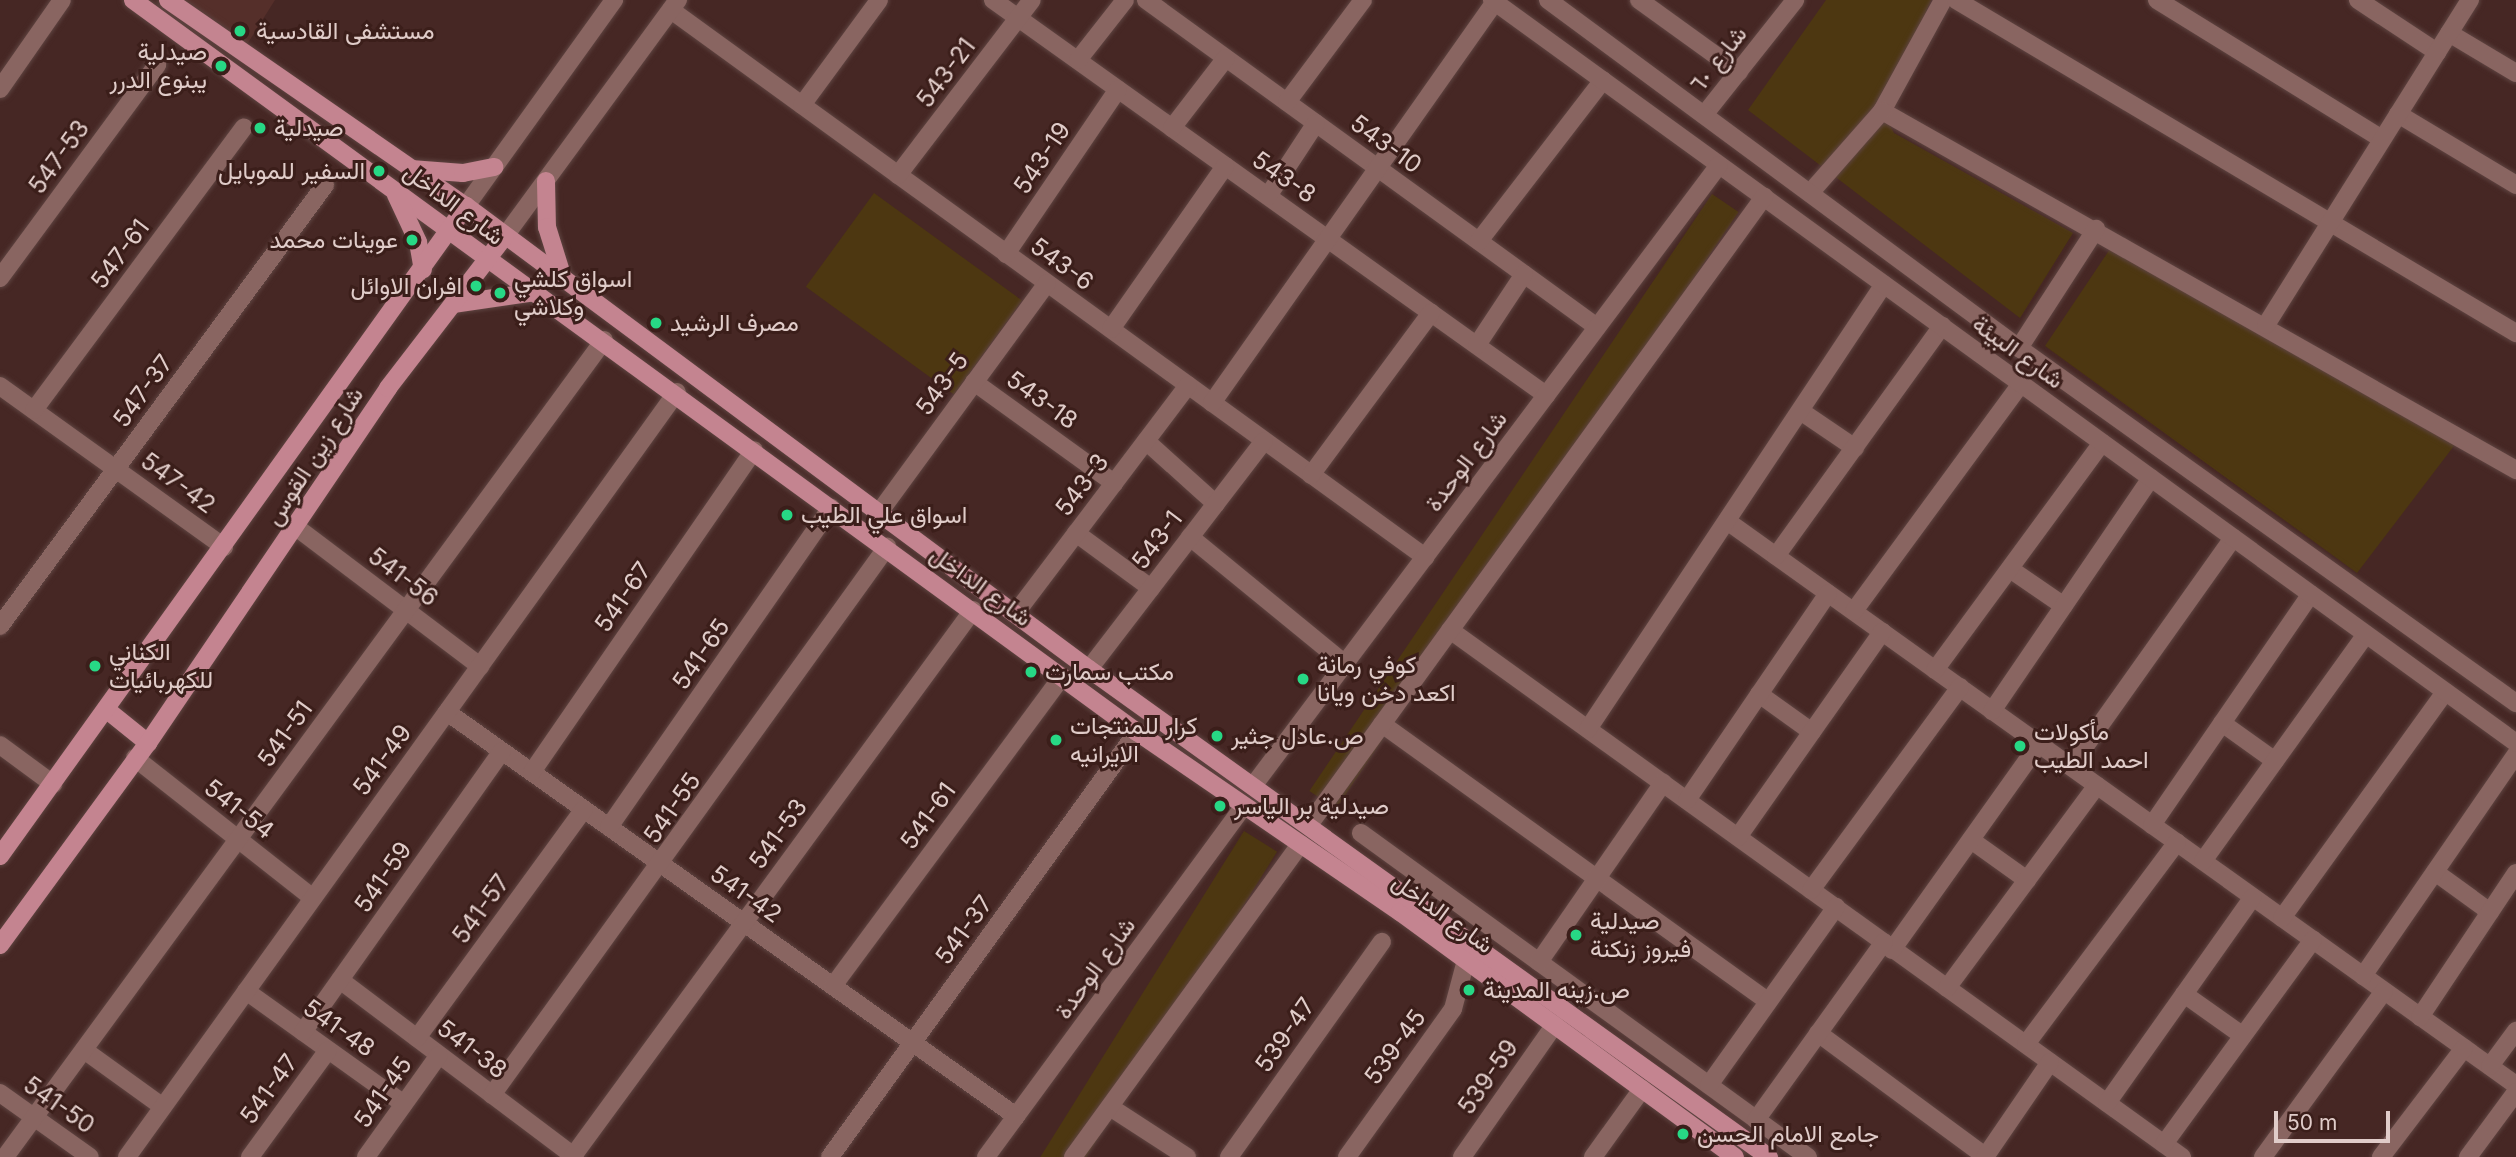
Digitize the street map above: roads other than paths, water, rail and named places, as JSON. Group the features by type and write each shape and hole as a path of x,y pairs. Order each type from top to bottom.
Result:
{"main road":[{"name":"شارع الداخل","path":"132,0 393,189 486,260 677,392 1242,807 1473,954 1769,1157"},
{"name":"شارع الداخل","path":"168,0 405,168 466,206 1088,669 1309,825 1473,954 1555,1024 1735,1157"},
{"path":"405,168 463,173 494,167"},
{"path":"546,181 547,227 563,278"},
{"path":"393,189 418,242 423,270"},
{"name":"شارع زين القوس","path":"0,856 225,547 466,206"},
{"name":"شارع زين القوس","path":"0,945 148,743 453,304 505,236"},
{"path":"453,304 535,292"},
{"path":"107,710 148,743"}],"street":[{"path":"0,89 62,0"},
{"name":"شارع زين القوس","path":"466,206 614,0"},
{"path":"802,106 879,0"},
{"name":"543-8","path":"993,0 1546,395"},
{"name":"543-21","path":"898,175 1032,0"},
{"path":"1077,60 1125,0"},
{"name":"543-10","path":"1146,0 1170,7 1226,58 1597,327"},
{"path":"1287,102 1363,0"},
{"path":"1639,0 1739,72"},
{"name":"شارع ٦٠","path":"1704,115 1795,0"},
{"path":"1810,193 1882,111 1943,0"},
{"path":"1956,0 2516,333"},
{"path":"2157,0 2382,139"},
{"path":"2358,0 2437,52"},
{"path":"2266,325 2470,0"},
{"path":"1212,403 1493,1"},
{"name":"شارع البيئة","path":"1493,1 2516,743"},
{"name":"شارع زين القوس","path":"505,236 668,3"},
{"name":"543-6","path":"668,3 802,106 1425,557"},
{"path":"1542,36 1554,5"},
{"name":"شارع البيئة","path":"1554,5 2019,348 2516,703"},
{"path":"2449,33 2516,73"},
{"path":"1172,128 1226,58"},
{"name":"547-53","path":"0,278 158,65"},
{"path":"1479,242 1603,80"},
{"name":"543-19","path":"1006,254 1118,89"},
{"path":"1882,111 2266,325 2516,470"},
{"path":"2398,114 2516,185"},
{"path":"1268,196 1316,123"},
{"name":"547-61","path":"34,410 244,127"},
{"name":"شارع الوحدة","path":"1253,786 1719,164"},
{"path":"1111,329 1225,166"},
{"name":"547-37","path":"0,626 325,185"},
{"path":"1309,825 1764,197"},
{"path":"2019,348 2096,229"},
{"path":"1477,345 1524,274"},
{"name":"543-5","path":"878,514 1047,283"},
{"path":"1588,729 1802,412 1884,284"},
{"path":"1311,475 1431,313"},
{"path":"1776,556 1942,326"},
{"name":"541-51","path":"5,1157 604,340"},
{"name":"543-18","path":"974,382 1114,483"},
{"path":"1854,611 2021,384"},
{"name":"547-42","path":"0,386 225,547"},
{"name":"543-3","path":"1015,614 1188,386"},
{"name":"541-49","path":"127,1157 677,392"},
{"path":"1802,412 1855,448"},
{"path":"1146,441 1216,504"},
{"name":"543-1","path":"1088,669 1264,441"},
{"path":"1935,670 2102,443"},
{"name":"541-67","path":"532,772 754,450"},
{"path":"1992,710 2151,478"},
{"name":"541-65","path":"609,827 831,507"},
{"path":"1727,521 2516,1085"},
{"name":"541-56","path":"296,527 480,666"},
{"path":"1076,533 1151,588"},
{"path":"1190,537 1345,664"},
{"path":"2071,766 2233,538"},
{"name":"541-55","path":"492,1095 662,864 887,547"},
{"path":"2293,582 2313,556"},
{"path":"2010,569 2064,606"},
{"path":"1687,800 1828,593"},
{"path":"2152,825 2311,594"},
{"name":"541-53","path":"574,1156 973,610"},
{"path":"1450,630 2182,1157"},
{"path":"1738,837 1882,632"},
{"path":"2203,861 2366,634"},
{"name":"541-61","path":"833,986 1062,676"},
{"path":"1811,890 1960,687"},
{"path":"2282,918 2445,692"},
{"path":"1759,694 1812,732"},
{"name":"541-42","path":"447,712 1016,1116"},
{"path":"2222,723 2275,761"},
{"path":"1382,724 1766,1000"},
{"name":"541-37","path":"830,1157 1137,732"},
{"path":"0,745 53,784"},
{"path":"1756,1119 1818,1033 1971,840 2039,745"},
{"name":"541-59","path":"303,1032 502,751"},
{"path":"2363,976 2516,754"},
{"name":"541-54","path":"135,758 313,898"},
{"path":"1539,962 1596,876 1663,783"},
{"path":"1947,988 2097,785"},
{"name":"شارع الوحدة","path":"986,1157 1242,807"},
{"name":"541-57","path":"417,1038 584,809"},
{"path":"1361,833 1808,1157"},
{"path":"1971,840 2027,880"},
{"path":"2026,1044 2177,842"},
{"path":"1073,1157 1300,844"},
{"path":"2435,872 2490,912"},
{"path":"2420,1017 2516,873"},
{"path":"2107,1103 2253,897"},
{"path":"1709,1086 1766,1000 1836,907"},
{"name":"539-45","path":"1347,1157 1452,1009 1473,954 1492,929"},
{"path":"2164,1144 2313,940"},
{"name":"539-47","path":"1229,1157 1382,942"},
{"name":"541-38","path":"340,980 574,1156"},
{"name":"541-48","path":"246,991 404,1104"},
{"path":"2263,1157 2384,991"},
{"path":"2184,994 2243,1036"},
{"name":"539-59","path":"1462,1157 1555,1024"},
{"path":"2490,1066 2516,1031"},
{"path":"1818,1033 1985,1157 2050,1062"},
{"path":"2391,1153 2464,1048"},
{"path":"84,1050 163,1107"},
{"name":"541-47","path":"250,1157 328,1050"},
{"name":"541-45","path":"366,1157 439,1055"},
{"path":"1593,1157 1642,1089"},
{"path":"2468,1157 2516,1092"},
{"name":"541-50","path":"0,1093 90,1157"},
{"path":"1110,1107 1187,1157"}],"place":[{"name":"مستشفى القادسية","path":"240,31"},
{"name":"صيدلية يبنوع الدرر","path":"221,66"},
{"name":"صيدلية","path":"260,128"},
{"name":"السفير للموبايل","path":"379,171"},
{"name":"عوينات محمد","path":"412,240"},
{"name":"افران الاوائل","path":"476,286"},
{"name":"اسواق كلشي وكلاشي","path":"500,293"},
{"name":"مصرف الرشيد","path":"656,323"},
{"name":"اسواق علي الطيب","path":"787,515"},
{"name":"الكناني للكهربائيات","path":"95,666"},
{"name":"مكتب سمارت","path":"1031,672"},
{"name":"كوفي رمانة اكعد دخن ويانا","path":"1303,679"},
{"name":"ص.عادل جثير","path":"1217,736"},
{"name":"كرار للمنتجات الايرانيه","path":"1056,740"},
{"name":"مأكولات احمد الطيب","path":"2020,746"},
{"name":"صيدلية بر الياسر","path":"1220,806"},
{"name":"صيدلية فيروز زنكنة","path":"1576,935"},
{"name":"ص.زينه المدينة","path":"1469,990"},
{"name":"جامع الامام الحسن","path":"1683,1134"}]}
